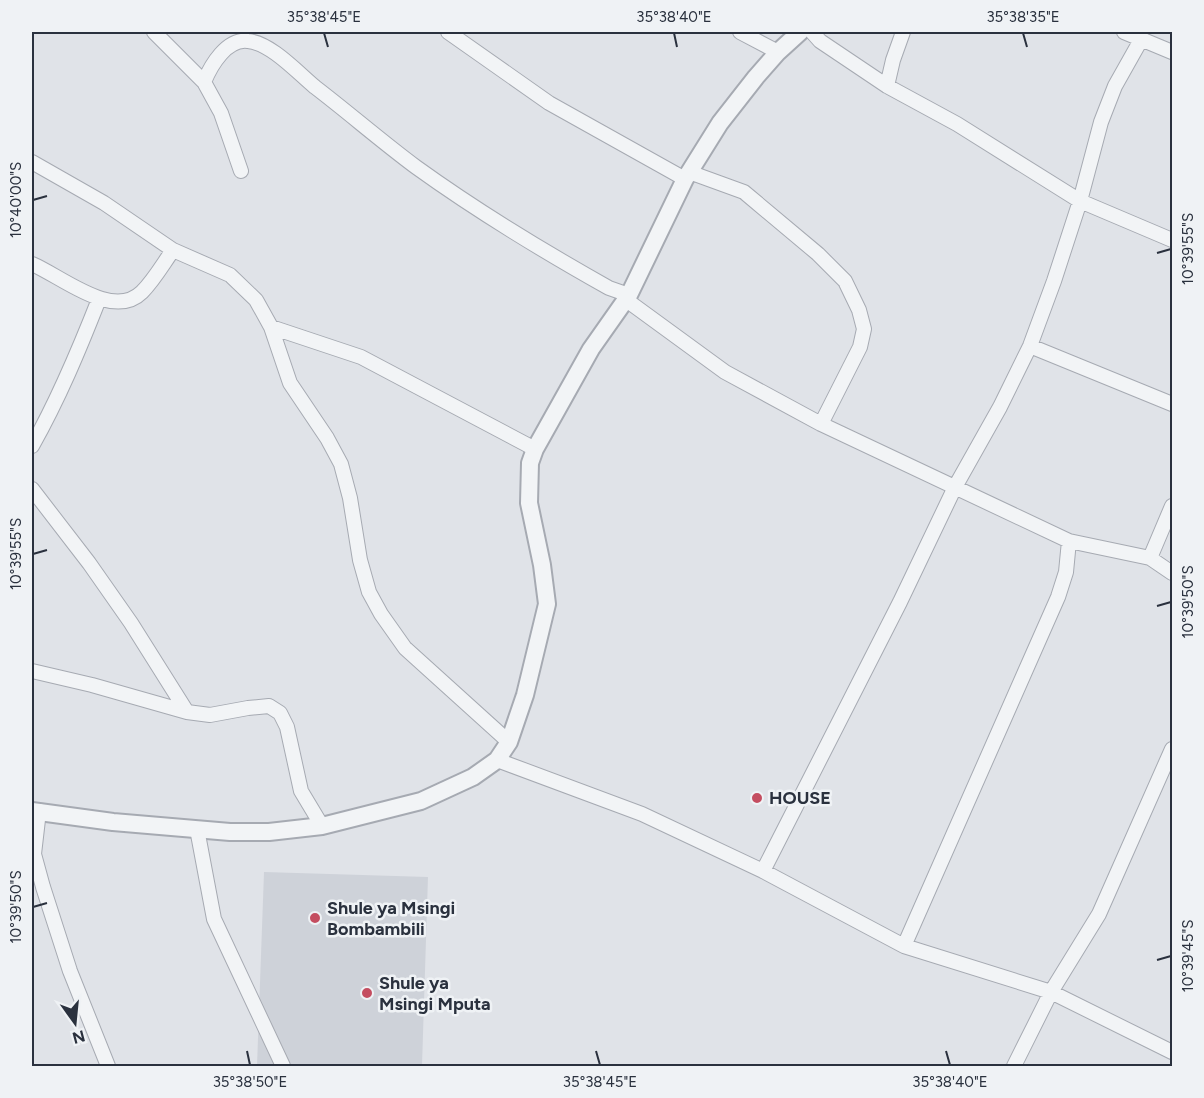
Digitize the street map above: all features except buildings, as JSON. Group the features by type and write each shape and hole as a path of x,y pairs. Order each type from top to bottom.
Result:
{"street":[{"path":"154,32 204,82 221,113 241,171"},
{"path":"448,32 549,103 687,175 744,192 818,254 845,281 859,310 864,329 860,347 820,424"},
{"path":"740,32 778,52"},
{"path":"108,1066 70,971 43,887 34,854 35,811 113,822 230,832 269,832 322,826 421,801 472,777 497,760 509,742 525,695 547,604 542,565 529,503 530,463 535,449 591,349 627,297 687,175 720,123 778,52 800,32"},
{"path":"812,32 820,41 887,86 957,123 1080,201 1173,240"},
{"path":"887,86 903,32"},
{"path":"1124,32 1173,52"},
{"path":"763,871 900,602 955,487 1000,407 1030,346 1054,282 1080,201 1101,122 1116,86 1142,38"},
{"path":"204,82 209,70 230,46 247,40 261,45 286,62 415,166 479,210 627,297 725,372 820,424 1069,541 1150,558 1173,573"},
{"path":"32,162 104,203 173,250 230,275 256,300 271,327 290,383 327,438 341,464 350,498 360,560 369,592 381,614 405,648 509,742"},
{"path":"32,264 99,299 119,303 129,301 142,293 173,250"},
{"path":"32,446 71,371 99,299"},
{"path":"271,327 361,357 535,449"},
{"path":"1030,346 1173,404"},
{"path":"32,489 89,563 131,623 187,712"},
{"path":"1150,558 1173,506"},
{"path":"904,946 1058,597 1066,572 1069,541"},
{"path":"32,671 92,685 187,712 210,715 268,706 280,713 287,727 301,791 322,826"},
{"path":"1014,1066 1052,992 1099,914 1173,749"},
{"path":"497,760 642,814 763,871 904,946 1052,992 1173,1052"},
{"path":"197,829 214,919 283,1066"}],"shaded area":[{"path":"264,872 428,877 422,1066 257,1066"}],"place":[{"name":"HOUSE","path":"757,798"},
{"name":"Shule ya Msingi Bombambili","path":"315,918"},
{"name":"Shule ya Msingi Mputa","path":"367,993"}]}
